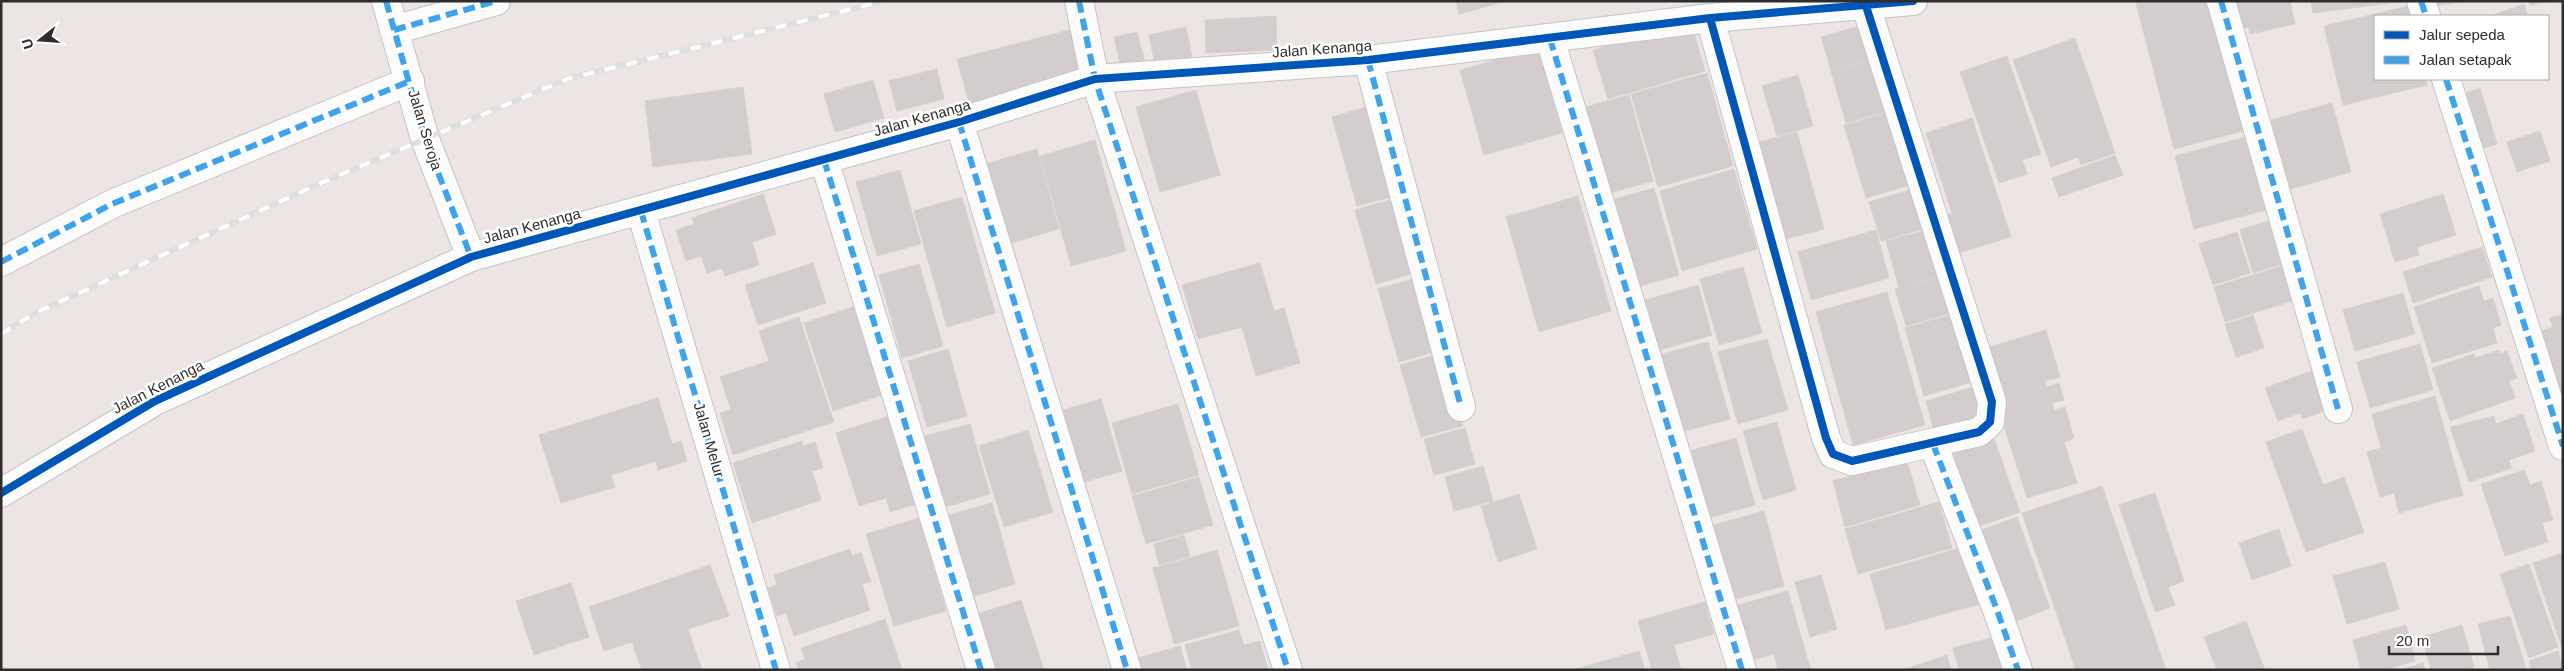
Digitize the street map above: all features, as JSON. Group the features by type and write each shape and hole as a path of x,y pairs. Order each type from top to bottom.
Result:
{"street":[{"name":"Jalan Seroja","path":"386,1 425,139 471,257"},
{"path":"394,30 496,1"},
{"path":"1079,1 1096,79 1288,670"},
{"name":"Jalan Kenanga","path":"1,493 155,400 471,257 959,122 1096,79 1368,60 1710,18 1914,1"},
{"path":"2221,1 2338,409"},
{"path":"2421,1 2426,15"},
{"path":"1710,18 1823,428 1833,454 1852,461 1979,432 1990,422 1992,402 1866,6"},
{"path":"1550,39 1742,670"},
{"path":"1368,60 1461,407"},
{"path":"2446,80 2563,446"},
{"path":"1,262 112,204 410,81"},
{"path":"959,122 1127,670"},
{"path":"824,160 980,670"},
{"name":"Jalan Melur","path":"641,211 776,670"},
{"path":"1933,444 2018,670"}],"building":[{"path":"1456,1 1507,1 1459,14"},
{"path":"2143,1 2212,1 2246,130 2174,149 2136,3"},
{"path":"2237,1 2290,1 2295,24 2250,34 2248,27 2243,28"},
{"path":"2311,1 2405,1 2313,13"},
{"path":"2432,1 2469,1 2432,6"},
{"path":"2529,1 2552,1 2530,5"},
{"path":"2524,4 2528,15 2493,15"},
{"path":"2408,6 2410,15 2374,15 2374,80 2425,80 2427,85 2343,105 2324,26"},
{"path":"1276,16 1277,50 1206,53 1205,20"},
{"path":"1691,22 1705,71 1608,99 1593,50"},
{"path":"1859,26 1868,60 1831,70 1821,37"},
{"path":"1186,27 1192,57 1155,65 1149,35"},
{"path":"1073,29 1084,72 969,103 957,59"},
{"path":"1137,32 1145,62 1121,68 1114,37"},
{"path":"2075,38 2115,153 2081,165 2078,157 2051,167 2013,60"},
{"path":"1538,48 1562,133 1484,155 1460,70"},
{"path":"2007,56 2041,154 2022,160 2027,174 1999,183 1960,72"},
{"path":"1873,59 1888,111 1846,123 1831,71"},
{"path":"937,69 944,99 897,111 889,81"},
{"path":"1707,73 1733,166 1658,187 1631,94"},
{"path":"1798,75 1813,126 1777,136 1762,86"},
{"path":"873,80 884,118 835,132 824,94"},
{"path":"743,87 752,154 653,167 645,101"},
{"path":"2480,88 2497,144 2477,150 2460,95"},
{"path":"1196,90 1220,175 1160,192 1136,107"},
{"path":"1629,95 1653,181 1606,194 1582,108"},
{"path":"2332,103 2351,172 2280,192 2261,123"},
{"path":"1370,106 1395,196 1357,206 1332,117"},
{"path":"1893,111 1913,184 1866,198 1844,125"},
{"path":"1972,118 2011,237 1955,254 1942,216 1952,213 1926,133"},
{"path":"2540,131 2550,161 2517,172 2507,142"},
{"path":"1797,132 1824,229 1782,240 1755,143"},
{"path":"2246,137 2266,210 2194,229 2175,156"},
{"path":"1095,140 1126,251 1071,266 1040,156"},
{"path":"1037,149 1059,229 1008,244 985,164"},
{"path":"2115,155 2123,175 2059,197 2052,178"},
{"path":"1734,169 1757,249 1682,271 1660,191"},
{"path":"900,170 921,244 877,256 856,182"},
{"path":"1654,188 1679,275 1633,288 1608,201"},
{"path":"1913,189 1924,229 1881,241 1869,202"},
{"path":"763,194 776,234 752,242 759,265 725,276 722,268 707,273 701,256 686,261 676,230 694,224 692,218"},
{"path":"2443,194 2456,235 2417,247 2419,255 2395,262 2380,214"},
{"path":"1578,196 1611,311 1539,332 1506,217"},
{"path":"962,197 995,313 947,327 914,211"},
{"path":"1397,198 1418,272 1376,284 1355,210"},
{"path":"2268,221 2282,264 2253,273 2240,230"},
{"path":"1876,230 1889,278 1811,300 1798,252"},
{"path":"1927,230 1940,276 1899,288 1886,241"},
{"path":"2237,232 2250,273 2213,285 2199,244"},
{"path":"2482,247 2492,277 2413,303 2403,272"},
{"path":"813,263 826,303 758,325 745,285"},
{"path":"1260,263 1274,311 1284,308 1300,363 1256,376 1242,327 1198,339 1182,285"},
{"path":"919,264 943,346 902,358 879,275"},
{"path":"2281,266 2292,301 2225,322 2214,287"},
{"path":"1743,267 1762,333 1719,345 1700,279"},
{"path":"1944,276 1954,312 1906,326 1895,289"},
{"path":"1420,277 1441,350 1399,362 1378,289"},
{"path":"1698,285 1712,335 1653,352 1639,302"},
{"path":"2479,286 2484,301 2493,298 2501,325 2493,328 2497,343 2432,363 2414,307"},
{"path":"1887,292 1925,425 1853,445 1816,312"},
{"path":"2403,293 2415,334 2355,351 2343,310"},
{"path":"856,306 885,394 833,411 804,323"},
{"path":"1956,313 1975,381 1924,396 1905,328"},
{"path":"2563,314 2563,422 2535,333 2553,327 2550,318"},
{"path":"2253,315 2264,348 2236,357 2225,324"},
{"path":"799,317 834,422 733,455 720,413 731,409 720,377 769,361 759,331"},
{"path":"2046,330 2060,377 2045,381 2047,387 2059,383 2064,400 2052,403 2054,410 2065,407 2074,438 2064,442 2077,483 2027,498 1980,350"},
{"path":"1767,339 1788,410 1738,424 1718,352"},
{"path":"1708,342 1730,419 1681,432 1658,355"},
{"path":"2420,344 2433,390 2370,408 2357,362"},
{"path":"948,349 967,416 927,427 908,361"},
{"path":"2499,350 2500,354 2507,351 2517,378 2509,381 2515,398 2450,421 2432,368 2474,354 2475,358"},
{"path":"1442,353 1463,426 1421,437 1400,365"},
{"path":"2314,370 2329,409 2303,419 2300,413 2278,421 2265,388"},
{"path":"1977,386 1986,417 1934,432 1926,401"},
{"path":"2435,396 2463,495 2399,513 2394,493 2380,497 2367,452 2381,448 2372,414"},
{"path":"658,398 672,444 681,441 687,461 658,470 656,461 611,475 615,487 561,503 539,435"},
{"path":"1101,399 1122,471 1084,482 1063,410"},
{"path":"1178,404 1199,475 1132,494 1112,423"},
{"path":"2523,414 2535,451 2509,460 2512,468 2469,482 2450,427 2494,416 2496,424"},
{"path":"892,415 920,503 890,512 886,498 859,506 836,433"},
{"path":"1777,422 1796,490 1763,500 1743,431"},
{"path":"970,424 990,494 935,510 914,439"},
{"path":"1465,428 1475,464 1434,475 1424,439"},
{"path":"2302,429 2323,485 2344,477 2364,532 2306,552 2266,442"},
{"path":"1028,430 1053,512 1004,527 979,446"},
{"path":"1992,433 2020,512 1970,529 1942,451"},
{"path":"1736,438 1755,505 1709,518 1689,451"},
{"path":"802,441 803,446 815,442 823,468 812,471 821,500 752,523 733,463"},
{"path":"1907,461 1920,505 1845,527 1833,481"},
{"path":"1483,466 1493,501 1454,511 1445,477"},
{"path":"2524,470 2530,485 2541,481 2553,520 2542,523 2548,542 2505,556 2481,484"},
{"path":"1199,477 1213,525 1146,544 1132,496"},
{"path":"2102,486 2166,670 2076,670 2022,513"},
{"path":"2155,493 2184,581 2168,587 2175,605 2155,612 2119,505"},
{"path":"1519,494 1537,549 1498,562 1481,506"},
{"path":"1939,502 1952,548 1858,574 1845,529"},
{"path":"992,503 1015,584 968,598 945,516"},
{"path":"1764,511 1784,586 1735,599 1714,525"},
{"path":"2017,517 2050,608 2004,626 1971,534"},
{"path":"919,518 946,611 894,626 866,534"},
{"path":"2279,529 2291,566 2252,580 2239,543"},
{"path":"1184,535 1190,556 1159,565 1154,544"},
{"path":"1963,547 1980,604 1886,630 1870,574"},
{"path":"850,549 852,556 861,552 871,582 862,584 870,610 794,636 786,613 777,616 768,588 777,585 774,575"},
{"path":"1217,550 1239,626 1174,644 1153,568"},
{"path":"2563,553 2563,651 2533,563"},
{"path":"2385,562 2399,609 2347,624 2333,576"},
{"path":"2529,564 2558,647 2529,658 2500,574"},
{"path":"710,565 729,616 688,629 702,670 642,670 632,642 604,651 589,607"},
{"path":"1821,575 1837,629 1810,637 1795,582"},
{"path":"571,583 589,637 534,655 516,601"},
{"path":"1788,591 1810,668 1806,670 1778,670 1774,654 1750,661 1735,606"},
{"path":"1021,600 1044,670 989,670 971,616"},
{"path":"1705,602 1714,634 1674,645 1681,670 1652,670 1638,621"},
{"path":"2510,616 2526,670 2490,670 2478,624"},
{"path":"885,619 902,670 799,670 796,663 805,659 801,648"},
{"path":"2246,621 2265,670 2217,670 2204,637"},
{"path":"2406,625 2415,661 2383,670 2361,670 2353,640"},
{"path":"2462,625 2474,667 2464,670 2431,670 2422,637"},
{"path":"1239,630 1244,645 1260,641 1268,670 1192,670 1185,645"},
{"path":"1997,636 2006,670 1959,670 1953,648"},
{"path":"1180,646 1187,670 1134,670 1131,660"},
{"path":"1639,651 1645,670 1576,670 1576,669"},
{"path":"2558,651 2563,670 2532,670 2529,661"},
{"path":"1947,655 1951,670 1906,670 1906,669"},
{"path":"2423,663 2425,670 2400,670"}],"railway":[{"path":"1,334 35,313 321,183 567,79 884,1"}],"marked path":[{"path":"386,1 425,139 471,257"},
{"path":"394,30 496,1"},
{"path":"1079,1 1095,79 1288,670"},
{"path":"2221,1 2338,409"},
{"path":"2421,1 2426,15"},
{"path":"1550,39 1742,670"},
{"path":"1368,60 1461,407"},
{"path":"2446,80 2563,446"},
{"path":"1,262 112,204 410,81"},
{"path":"959,122 1127,670"},
{"path":"824,160 981,670"},
{"path":"641,211 776,670"},
{"path":"1933,444 2018,670"}],"cycle path":[{"path":"1,493 155,401 471,257 959,122 1095,79 1368,60 1710,18 1913,1"},
{"path":"1710,18 1826,438 1833,454 1852,461 1979,432 1990,422 1992,402 1866,6"}]}
